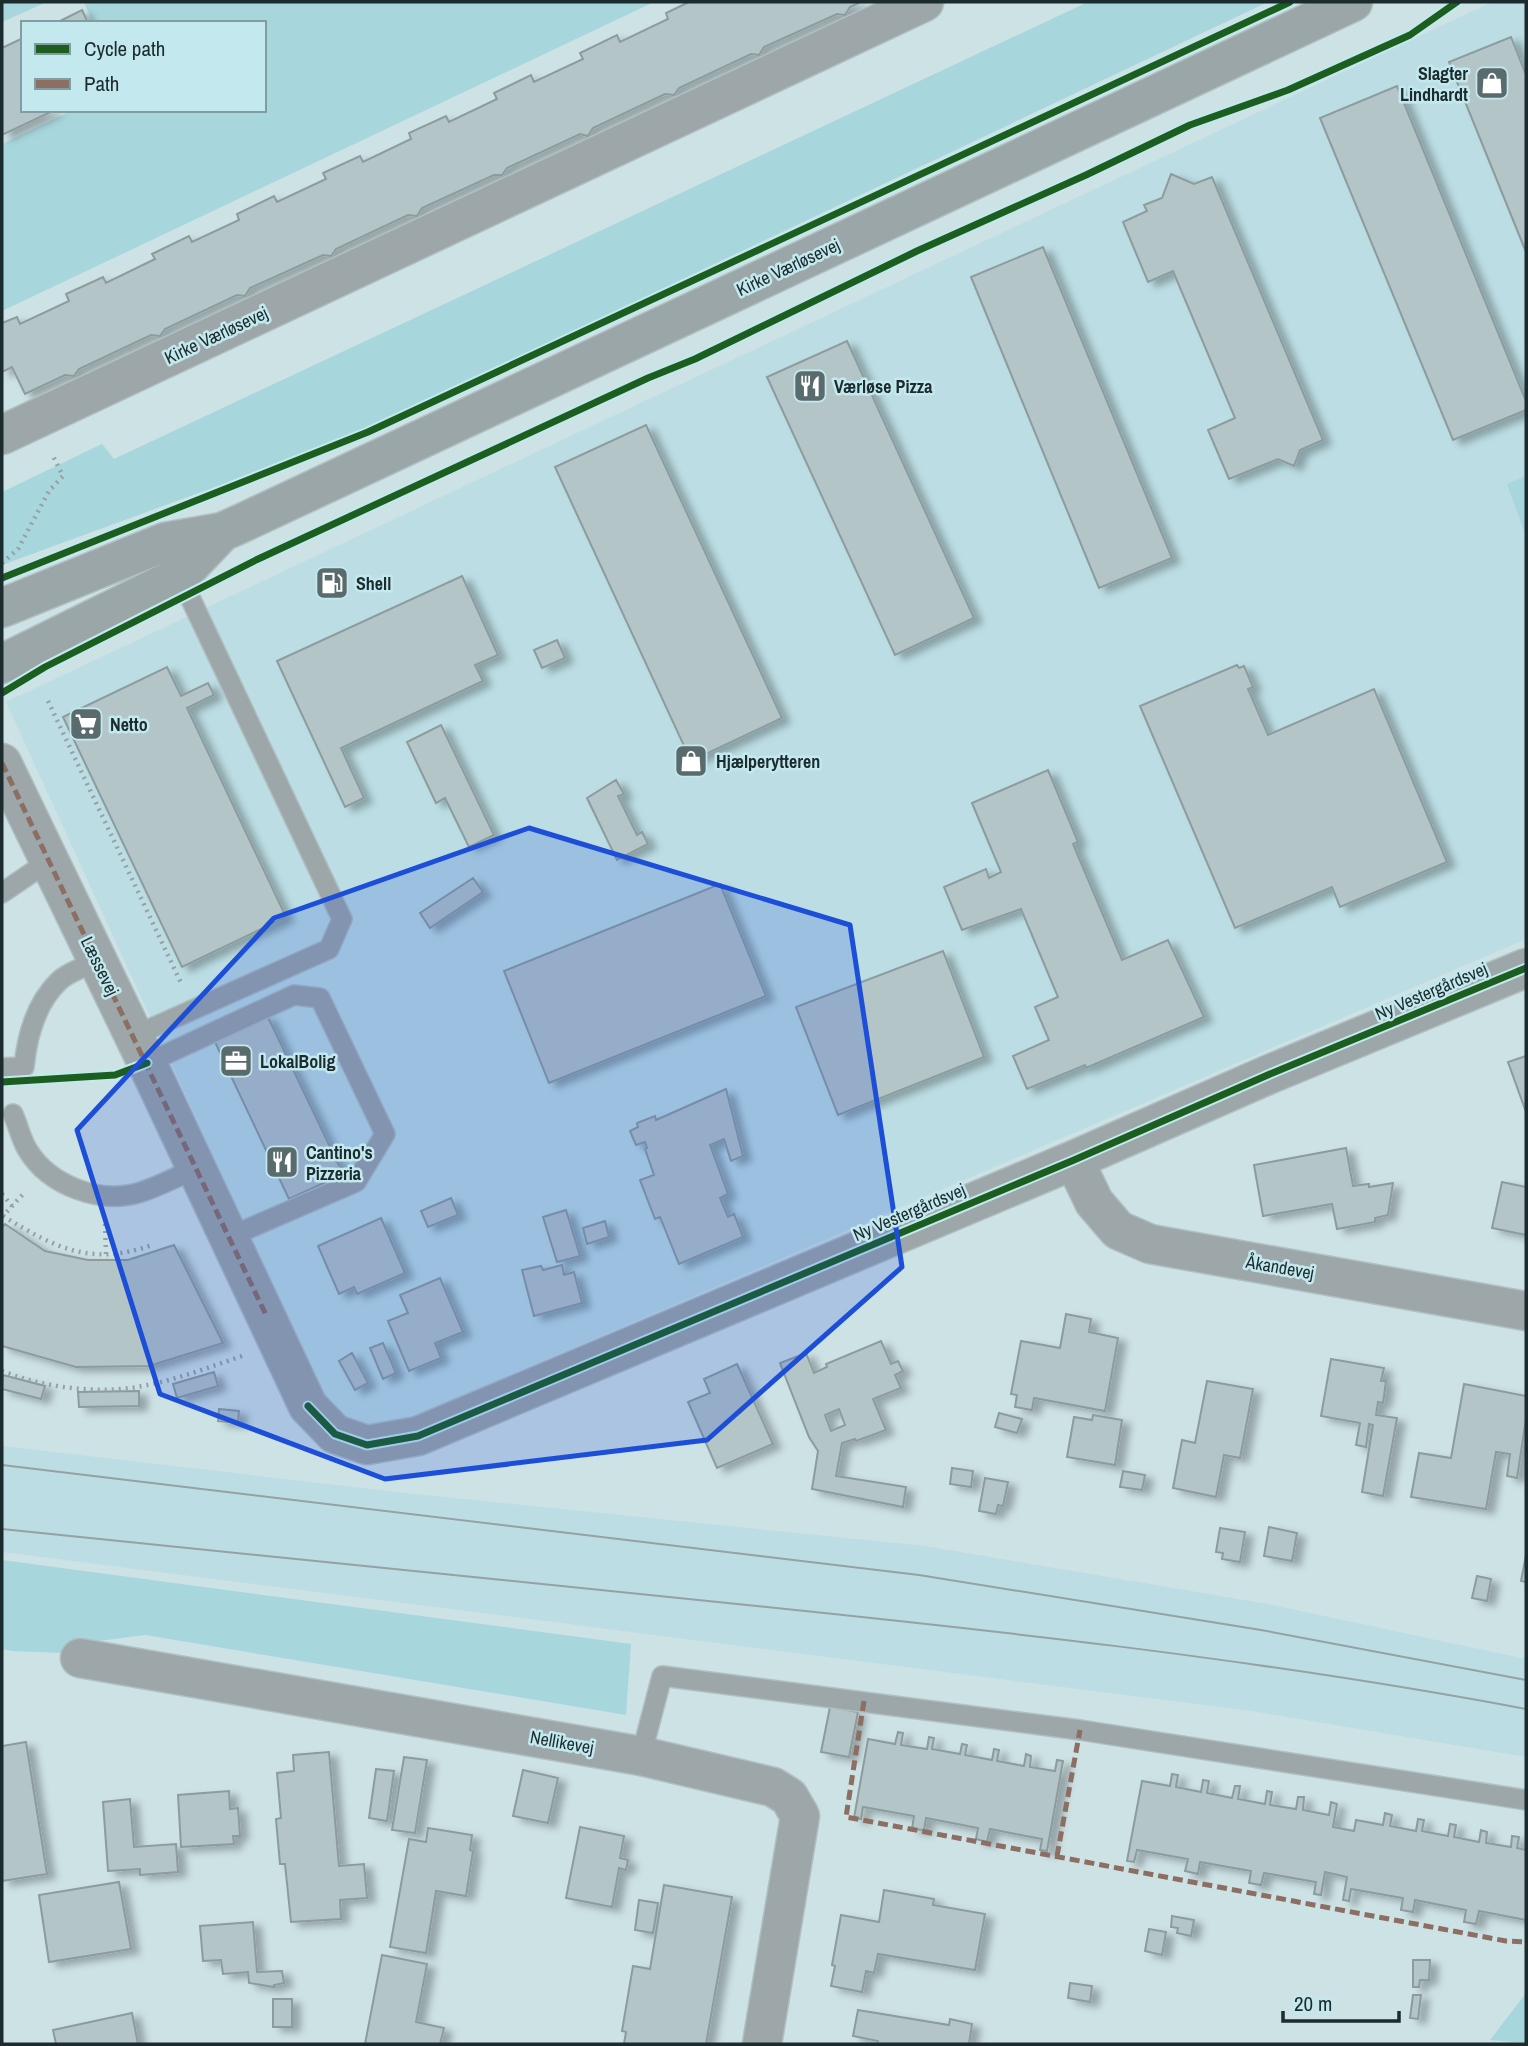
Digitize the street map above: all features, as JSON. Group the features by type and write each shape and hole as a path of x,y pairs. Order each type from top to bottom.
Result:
{"street":[{"name":"Kirke Værløsevej","path":"2,435 924,2"},
{"name":"Kirke Værløsevej","path":"2,608 165,542 222,532 1353,2"},
{"name":"Kirke Værløsevej","path":"2,664 180,576 222,532"},
{"name":"Læssevej","path":"2,763 308,1406"},
{"name":"Ny Vestergårdsvej","path":"308,1406 335,1434 367,1445 418,1436 1526,968"},
{"name":"Åkandevej","path":"1074,1160 1094,1202 1118,1230 1150,1244 1526,1311"},
{"name":"Nellikevej","path":"80,1658 641,1756 773,1787 789,1797 800,1816 762,2044"}],"lane":[{"path":"140,1049 194,1010 328,949 342,919 165,542"},
{"path":"2,893 48,861"},
{"path":"2,1068 24,1067 26,1048 38,1009 60,980 97,960"},
{"path":"140,1049 294,995 320,998 385,1133 356,1182 229,1237"},
{"path":"13,1114 26,1149 44,1171 53,1178 94,1196 139,1193 197,1168"},
{"path":"641,1756 662,1676 1080,1730 1526,1800"}],"path":[{"path":"2,563 18,549 49,491 63,476 36,419"},
{"path":"48,701 194,1010"},
{"path":"2,1194 12,1206"},
{"path":"3,1216 45,1241 75,1252 106,1254 134,1251 152,1245"},
{"path":"2,1371 46,1383 94,1389 135,1387 178,1377 273,1329"}],"highlighted area":[{"path":"529,828 850,925 902,1267 707,1440 385,1479 160,1394 77,1130 274,918"}],"shaded area":[{"path":"2,2 47,2 2,22"},
{"path":"84,2 654,2 2,311 2,144 69,112 266,112 266,21 92,21"},
{"path":"1088,2 1268,2 343,440 2,565 2,492 102,444 114,459"},
{"path":"1492,2 1526,2 1526,939 405,1420 358,1429 325,1399 6,702"},
{"path":"1526,476 1526,536 1507,484"},
{"path":"2,1446 405,1493 925,1546 1268,1604 1526,1659 1526,1757 1252,1711 2,1552"},
{"path":"2,1560 631,1644 626,1715 145,1635 99,1641 65,1653 2,1649"},
{"path":"1526,1993 1526,2043 1490,2040"}],"building":[{"path":"689,2 861,2 850,7 845,15 837,14 764,47 759,55 751,54 679,88 674,95 665,94 593,128 588,136 580,134 507,168 502,175 494,175 422,208 417,216 408,215 336,249 331,256 323,255 250,288 245,296 237,295 165,329 160,336 151,335 79,369 74,376 65,375 25,394 12,367 2,372 2,323 17,317 20,324 69,301 66,294 103,277 106,283 155,259 152,254 189,236 192,242 239,220 237,214 274,196 277,202 326,179 323,173 360,156 363,162 411,139 409,133 446,116 449,122 497,99 494,93 531,75 534,82 583,59 580,53 617,35 620,42 668,19 666,13"},
{"path":"82,10 87,21 60,21"},
{"path":"1511,37 1526,75 1526,252 1449,62"},
{"path":"21,39 21,112 51,112 2,135 2,48"},
{"path":"1397,86 1526,401 1526,410 1453,440 1320,118"},
{"path":"1171,174 1194,184 1212,177 1323,440 1300,450 1294,466 1278,459 1229,479 1208,430 1235,418 1173,271 1148,282 1123,222 1147,211 1144,205 1162,198"},
{"path":"1043,247 1172,558 1099,588 971,277"},
{"path":"847,341 974,618 895,655 767,377"},
{"path":"646,425 782,718 691,761 555,467"},
{"path":"462,576 498,655 475,665 483,681 341,748 364,798 345,807 277,661"},
{"path":"557,640 565,658 542,668 534,650"},
{"path":"1237,665 1239,668 1244,666 1253,687 1248,689 1268,735 1374,689 1447,862 1340,907 1332,887 1235,928 1140,706"},
{"path":"167,667 181,696 208,683 214,695 187,708 286,917 182,967 63,717"},
{"path":"441,725 494,835 469,847 445,798 436,803 407,742"},
{"path":"1048,770 1078,842 1073,844 1122,960 1168,940 1204,1017 1086,1068 1085,1065 1027,1089 1013,1056 1049,1040 1035,1007 1058,997 1021,909 962,930 944,887 986,869 989,878 1001,872 972,803"},
{"path":"616,780 624,794 618,796 637,835 642,832 648,844 617,860 587,798"},
{"path":"473,878 483,892 430,928 420,913"},
{"path":"720,884 766,996 549,1083 504,971"},
{"path":"943,951 984,1057 838,1115 796,1007"},
{"path":"267,1015 343,1174 289,1199 214,1040"},
{"path":"1526,1056 1526,1112 1508,1062"},
{"path":"726,1089 743,1156 731,1161 724,1139 710,1145 728,1194 720,1198 728,1217 734,1214 743,1237 679,1264 660,1217 655,1219 640,1180 654,1175 645,1142 636,1145 630,1131 638,1127 637,1123 655,1116 656,1120"},
{"path":"1346,1148 1353,1186 1369,1184 1369,1187 1393,1183 1388,1215 1375,1218 1375,1222 1337,1229 1332,1204 1263,1216 1254,1165"},
{"path":"1502,1182 1526,1187 1526,1235 1492,1228"},
{"path":"451,1198 458,1215 428,1227 421,1211"},
{"path":"566,1210 580,1256 557,1262 543,1217"},
{"path":"381,1218 405,1273 357,1294 354,1287 339,1294 318,1246"},
{"path":"605,1221 609,1237 587,1244 583,1228"},
{"path":"5,1224 45,1251 88,1260 128,1260 174,1245 223,1343 149,1366 76,1367 2,1346 2,1227"},
{"path":"562,1265 564,1275 574,1272 582,1303 534,1316 522,1270 541,1266 543,1270"},
{"path":"440,1278 463,1332 435,1343 441,1358 409,1371 388,1321 408,1313 400,1295"},
{"path":"1066,1314 1091,1319 1089,1332 1118,1338 1105,1411 1034,1398 1032,1410 1015,1407 1017,1395 1011,1394 1021,1341 1060,1348"},
{"path":"881,1341 891,1364 898,1361 903,1371 895,1375 901,1388 873,1399 886,1430 842,1443 836,1476 906,1487 903,1507 812,1489 818,1451 809,1437 780,1363 806,1353 814,1373 827,1367 826,1364","holes":["839,1409 845,1425 831,1431 825,1415"]},
{"path":"383,1343 396,1373 383,1379 370,1348"},
{"path":"352,1353 368,1383 355,1390 339,1361"},
{"path":"1331,1359 1384,1368 1381,1381 1386,1381 1383,1403 1378,1402 1376,1415 1397,1418 1383,1496 1362,1492 1373,1425 1369,1424 1366,1447 1356,1445 1360,1423 1321,1416"},
{"path":"737,1364 773,1444 717,1468 688,1402 710,1393 704,1379"},
{"path":"214,1372 218,1386 177,1398 173,1384"},
{"path":"3,1375 45,1386 41,1399 2,1389"},
{"path":"1207,1381 1253,1389 1240,1458 1224,1455 1216,1497 1173,1488 1182,1440 1195,1443"},
{"path":"1464,1384 1526,1396 1526,1419 1517,1478 1507,1476 1510,1454 1496,1452 1486,1509 1411,1497 1419,1453 1451,1458"},
{"path":"139,1391 139,1406 79,1407 78,1392"},
{"path":"219,1409 239,1411 238,1423 218,1421"},
{"path":"999,1413 1022,1419 1017,1433 995,1427"},
{"path":"1093,1415 1122,1420 1115,1465 1067,1457 1074,1417 1092,1420"},
{"path":"952,1468 973,1471 971,1487 950,1484"},
{"path":"1123,1471 1145,1475 1142,1490 1120,1487"},
{"path":"985,1478 1008,1482 1003,1506 998,1505 996,1514 979,1511"},
{"path":"1269,1527 1297,1533 1292,1561 1264,1556"},
{"path":"1220,1528 1245,1532 1240,1562 1222,1559 1223,1553 1216,1552"},
{"path":"1526,1555 1526,1582 1521,1581"},
{"path":"1477,1576 1491,1579 1487,1601 1472,1598"},
{"path":"830,1707 858,1712 849,1757 821,1752"},
{"path":"898,1732 903,1733 901,1745 927,1749 929,1737 934,1738 932,1749 960,1754 962,1744 967,1745 965,1755 992,1760 994,1749 999,1750 997,1761 1024,1766 1026,1754 1031,1756 1030,1767 1055,1771 1057,1760 1063,1761 1047,1851 1040,1850 1042,1839 990,1829 987,1842 976,1839 978,1828 926,1818 924,1830 912,1829 914,1816 863,1807 861,1819 854,1818 868,1739 895,1744"},
{"path":"26,1742 47,1874 2,1881 2,1746"},
{"path":"329,1752 339,1866 364,1864 367,1898 340,1900 341,1919 291,1922 285,1864 280,1864 276,1819 281,1818 277,1773 294,1771 293,1755"},
{"path":"404,1757 427,1760 415,1833 392,1830"},
{"path":"376,1769 394,1771 387,1821 369,1818"},
{"path":"523,1770 558,1778 548,1823 513,1816"},
{"path":"1172,1774 1178,1775 1176,1787 1201,1792 1203,1780 1209,1781 1207,1793 1232,1798 1235,1786 1240,1786 1238,1799 1265,1804 1267,1791 1272,1792 1270,1805 1296,1809 1298,1797 1304,1797 1303,1810 1329,1815 1331,1802 1337,1804 1333,1827 1354,1831 1356,1820 1383,1825 1385,1813 1392,1815 1390,1826 1416,1831 1418,1819 1424,1820 1422,1831 1448,1836 1450,1824 1456,1825 1454,1837 1479,1842 1481,1830 1487,1832 1486,1843 1511,1847 1512,1836 1519,1837 1517,1848 1526,1850 1526,1920 1479,1911 1476,1924 1464,1922 1466,1910 1415,1900 1413,1912 1401,1910 1403,1898 1351,1889 1349,1901 1343,1900 1347,1877 1325,1872 1321,1895 1314,1894 1316,1882 1264,1873 1261,1885 1249,1883 1251,1871 1200,1862 1198,1874 1185,1871 1188,1859 1137,1850 1134,1862 1127,1861 1142,1781 1170,1786"},
{"path":"229,1791 230,1809 238,1808 240,1836 233,1836 234,1844 181,1847 178,1795"},
{"path":"130,1799 134,1847 176,1844 178,1872 140,1875 140,1869 108,1871 103,1802"},
{"path":"580,1827 624,1836 620,1858 628,1860 626,1870 619,1868 612,1907 566,1898"},
{"path":"428,1828 472,1835 470,1850 473,1851 466,1896 436,1891 426,1953 390,1947 409,1839 426,1842"},
{"path":"119,1882 131,1949 49,1962 39,1895"},
{"path":"664,1885 732,1897 706,2044 624,2044 626,2032 622,2031 633,1966 650,1969"},
{"path":"884,1890 934,1899 933,1905 985,1914 975,1970 878,1954 874,1973 866,1971 862,1992 831,1986 841,1915 879,1922"},
{"path":"639,1900 658,1903 653,1933 635,1930"},
{"path":"1172,1916 1194,1920 1191,1936 1177,1933 1178,1928 1171,1927"},
{"path":"253,1922 257,1972 282,1971 284,1983 274,1987 249,1983 248,1972 223,1974 221,1960 203,1961 200,1926"},
{"path":"1149,1929 1166,1932 1162,1955 1145,1951"},
{"path":"382,1955 427,1964 416,2022 444,2028 440,2044 365,2044"},
{"path":"1413,1960 1430,1960 1429,1980 1420,1980 1419,1987 1413,1987"},
{"path":"1070,1983 1092,1986 1090,2002 1068,1998"},
{"path":"1413,1995 1421,1995 1418,2019 1410,2018"},
{"path":"273,1999 292,1999 292,2027 273,2027"},
{"path":"858,2010 949,2025 950,2019 972,2024 969,2044 878,2044 878,2041 853,2036"},
{"path":"132,2013 138,2044 56,2044 53,2030"}],"tram line":[{"path":"2,1465 919,1575 1261,1630 1526,1680"},
{"path":"2,1529 1118,1646 1322,1675 1526,1709"}],"marked path":[{"path":"2,763 267,1317"},
{"path":"864,1701 846,1817 1506,1941 1526,1942"},
{"path":"1057,1856 1080,1730"}],"cycle path":[{"path":"2,578 368,432 1290,2"},
{"path":"2,693 45,667 256,560 648,378 695,359 917,251 1190,125 1288,90 1410,35 1457,2"},
{"path":"308,1406 335,1434 367,1445 418,1436 1526,968"},
{"path":"2,1082 115,1075 147,1063"}],"place":[{"name":"Slagter Lindhardt","path":"1492,83"},
{"name":"Værløse Pizza","path":"810,386"},
{"name":"Shell","path":"332,583"},
{"name":"Netto","path":"86,724"},
{"name":"Hjælperytteren","path":"691,761"},
{"name":"LokalBolig","path":"236,1061"},
{"name":"Cantino's Pizzeria","path":"282,1162"}]}
